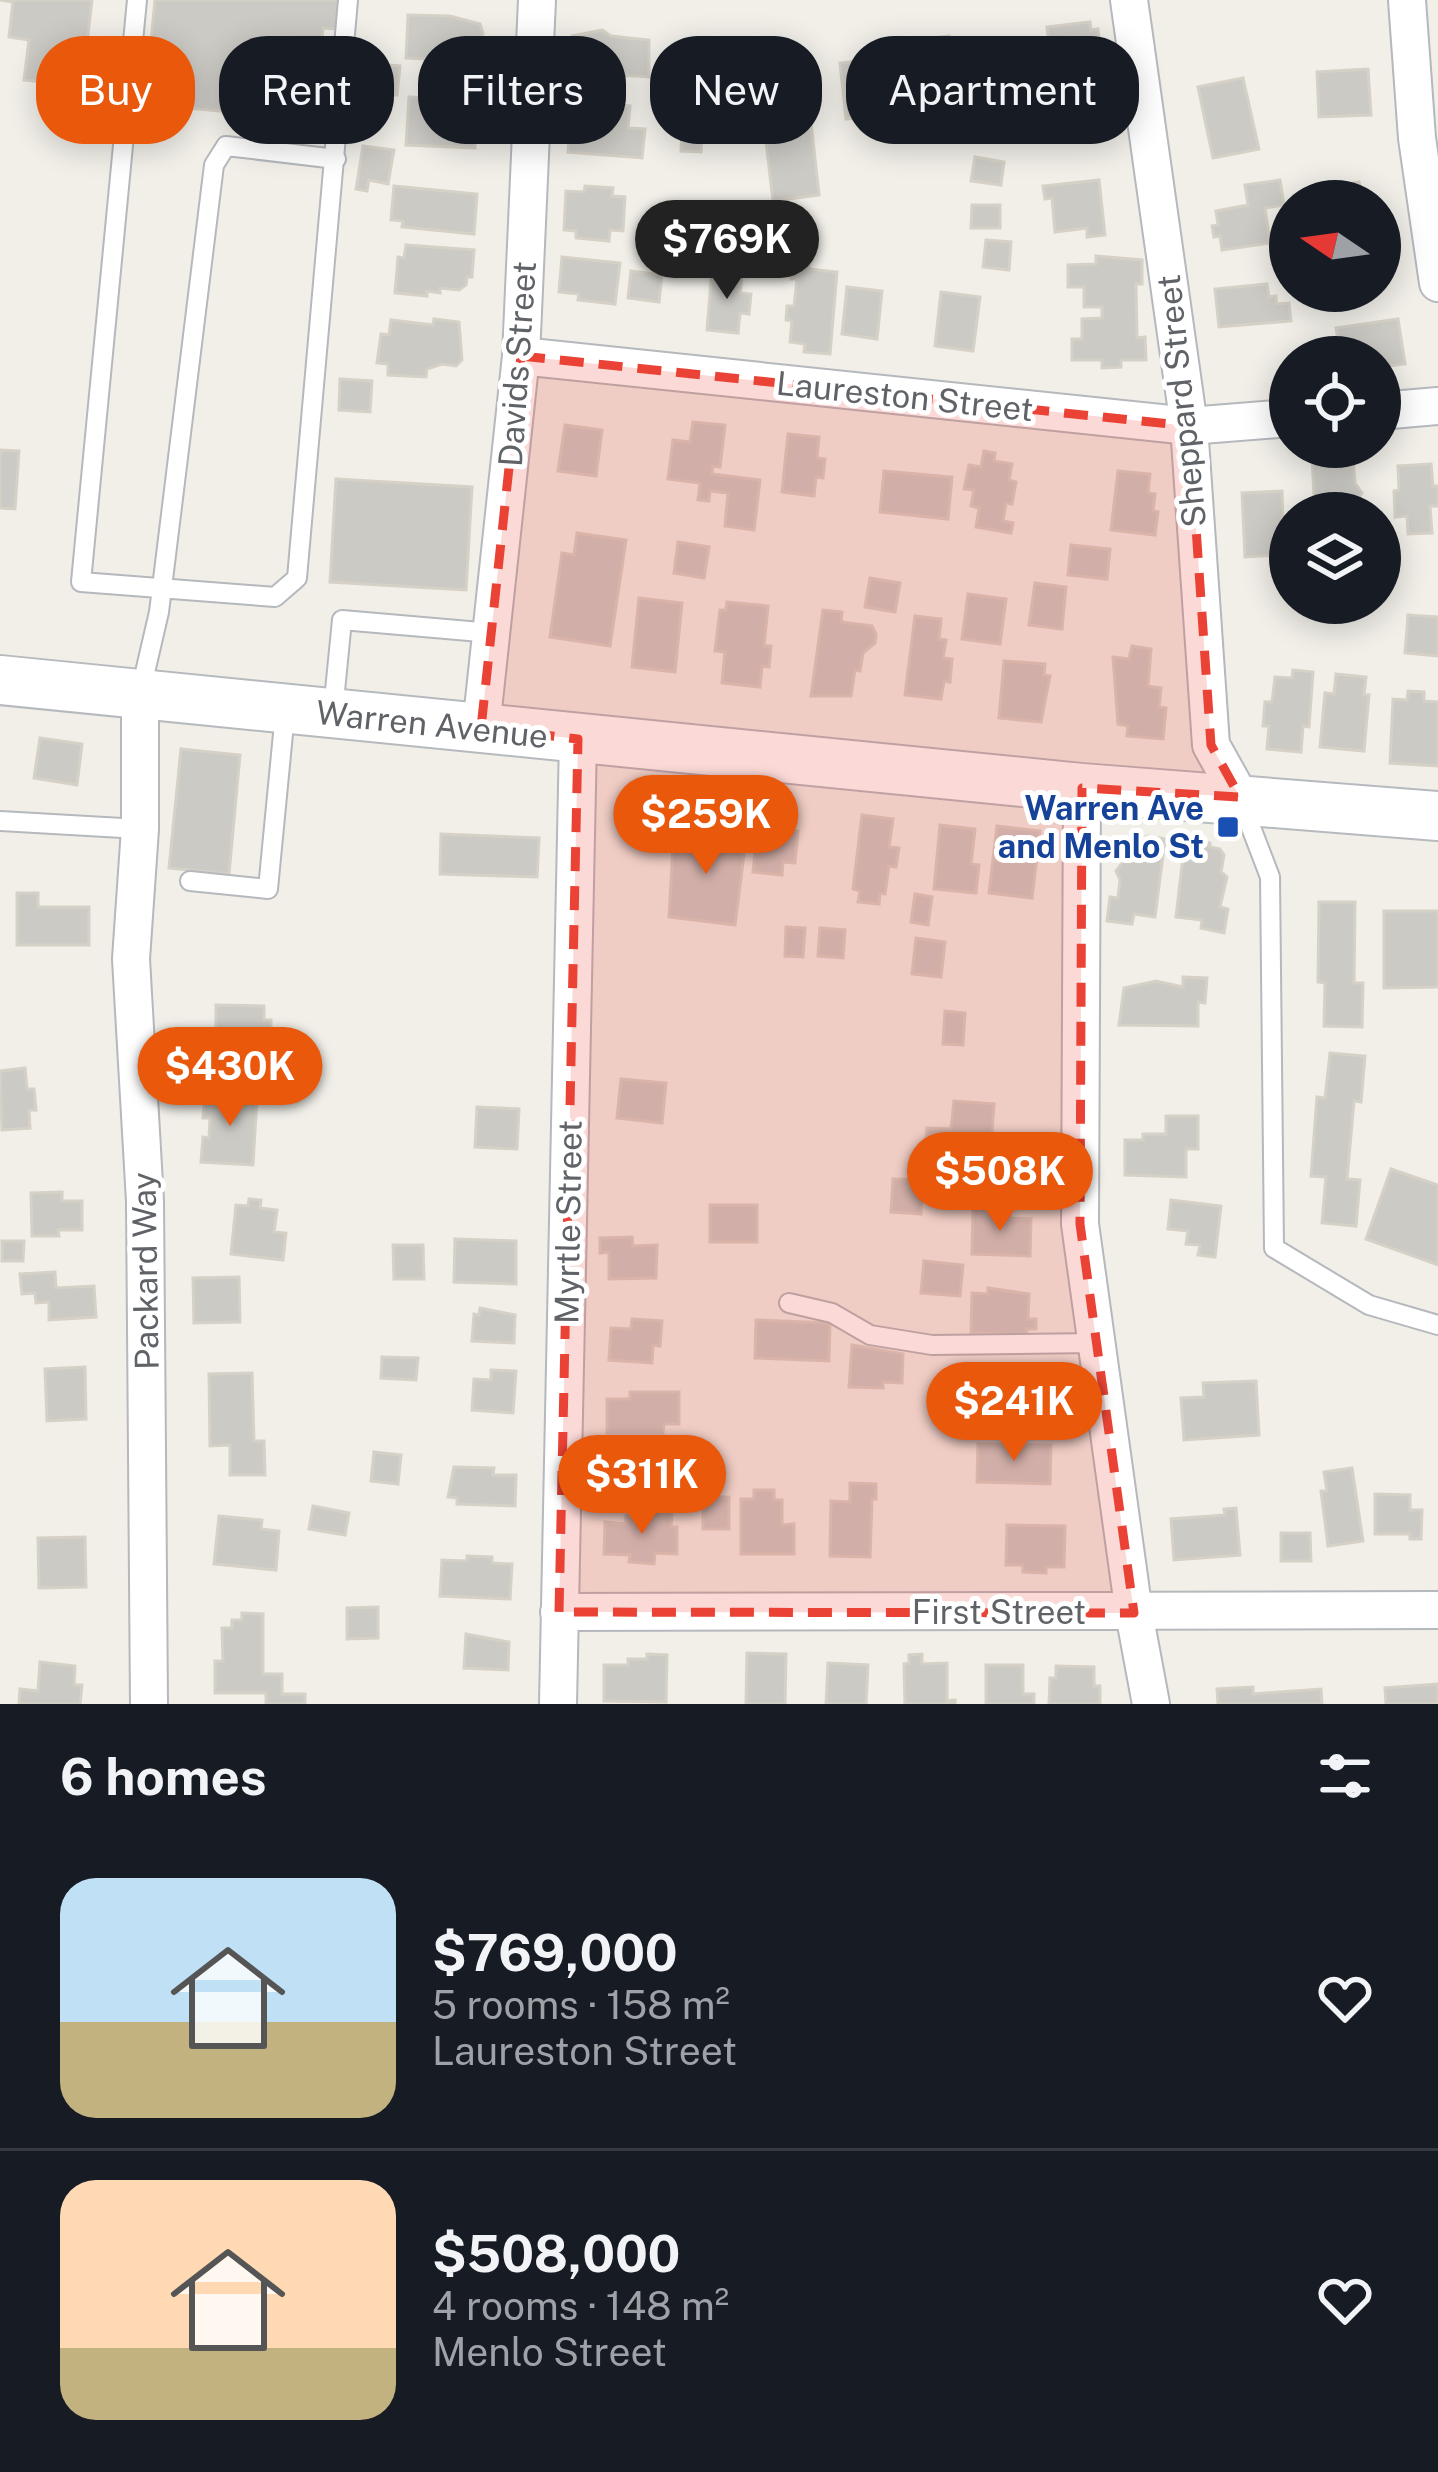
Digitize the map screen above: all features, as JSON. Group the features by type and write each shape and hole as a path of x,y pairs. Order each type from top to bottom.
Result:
{"main road":[{"name":"Warren Avenue","path":"0,680 1082,788 1438,816"}],"street":[{"name":"Davids Street","path":"482,728 521,356 538,0"},
{"name":"Sheppard Street","path":"1129,0 1189,426 1211,745 1240,797"},
{"path":"1407,0 1417,139 1438,283"},
{"name":"Laureston Street","path":"521,356 1189,426 1269,420"},
{"path":"1401,409 1438,406"},
{"name":"Packard Way","path":"140,694 140,829 131,959 145,1201 149,1704"},
{"name":"Myrtle Street","path":"558,1704 578,740"},
{"path":"1082,788 1080,1224 1151,1704"},
{"name":"First Street","path":"559,1612 1438,1610"}],"lane":[{"path":"137,0 81,582 275,597 297,578 348,0"},
{"path":"140,694 161,588 214,165 226,146 336,159"},
{"path":"190,881 268,889 309,710 342,620 491,633"},
{"path":"1240,797 1270,877 1274,1248 1369,1305 1438,1325"},
{"path":"0,821 140,829"},
{"path":"789,1304 832,1312 870,1335 932,1345 1096,1343"}],"highlighted area":[{"path":"521,356 1189,426 1211,745 1240,797 1082,788 1080,1224 1134,1613 559,1612 578,739 481,728"}],"building":[{"path":"0,0 92,0 88,36 36,36 36,81 24,80 29,40 9,37 13,2"},
{"path":"155,0 340,0 337,29 323,28 322,36 219,36 219,111 195,109 195,36 152,36"},
{"path":"408,15 450,16 480,24 481,36 418,36 418,59 406,58"},
{"path":"1090,22 1099,36 1048,36 1047,27"},
{"path":"602,30 611,36 572,36"},
{"path":"626,38 649,40 649,77 626,76"},
{"path":"846,62 846,119 840,63"},
{"path":"394,66 400,66 394,95"},
{"path":"1368,69 1371,115 1319,117 1317,72"},
{"path":"1243,78 1259,149 1213,158 1198,87"},
{"path":"409,97 418,97 418,144 475,144 475,148 406,145"},
{"path":"626,106 630,106 628,128 645,129 642,158 568,152 569,144 626,144"},
{"path":"681,144 701,144 701,152 681,151"},
{"path":"766,144 813,144 819,195 773,201"},
{"path":"363,146 394,150 388,184 369,180 367,191 356,189"},
{"path":"975,157 1004,162 1001,185 971,181"},
{"path":"1099,180 1105,235 1087,237 1087,228 1055,232 1052,198 1045,199 1043,186"},
{"path":"1269,182 1269,207 1265,208 1269,243 1222,250 1212,226 1218,225 1216,211 1248,205 1245,185"},
{"path":"394,186 477,194 474,234 402,227 403,221 391,220"},
{"path":"585,186 613,188 612,196 625,197 623,231 610,230 609,241 576,238 576,231 564,230 566,191 584,192"},
{"path":"972,205 1000,205 1000,228 971,228"},
{"path":"986,240 1011,242 1009,270 983,267"},
{"path":"406,245 474,250 472,277 459,290 440,288 440,293 427,291 427,296 395,293 398,257 404,258"},
{"path":"1096,256 1142,260 1142,284 1136,284 1137,338 1145,337 1146,360 1121,360 1121,367 1102,368 1102,360 1072,360 1072,339 1082,339 1082,319 1102,318 1102,307 1084,307 1084,287 1068,287 1068,265 1096,264"},
{"path":"562,257 620,263 615,304 578,300 579,294 559,292"},
{"path":"793,262 837,272 830,354 804,352 805,344 790,342 792,321 786,320 787,306 794,306 797,279 791,279"},
{"path":"631,271 662,275 659,302 628,298"},
{"path":"712,271 742,274 740,293 751,294 749,314 740,313 738,333 707,330"},
{"path":"1267,284 1269,312 1290,312 1291,321 1219,327 1215,289"},
{"path":"847,287 882,291 877,339 842,334"},
{"path":"941,292 980,297 973,351 935,346"},
{"path":"434,319 459,322 462,360 456,366 427,369 426,377 388,375 388,364 377,363 381,334 389,335 391,320 433,325"},
{"path":"1398,319 1401,336 1337,336 1336,328"},
{"path":"340,379 372,381 370,412 339,410"},
{"path":"693,422 725,425 720,467 713,466 712,474 760,480 754,530 725,526 728,493 710,491 709,501 698,500 700,483 668,479 673,440 690,442"},
{"path":"565,425 602,430 596,476 558,471"},
{"path":"788,434 819,437 817,458 825,459 814,496 782,492"},
{"path":"0,450 19,451 15,509 0,508"},
{"path":"984,451 995,453 994,461 1012,464 1009,480 1016,482 1003,521 1013,523 1011,533 976,527 979,508 971,506 974,490 964,489 969,465 981,467"},
{"path":"1431,464 1433,486 1438,486 1438,506 1430,506 1432,533 1408,534 1407,516 1401,516 1401,492 1394,492 1399,490 1401,466"},
{"path":"1313,468 1354,468 1361,492 1314,492"},
{"path":"884,471 952,477 948,519 880,512"},
{"path":"1118,471 1150,474 1148,493 1155,494 1153,511 1158,512 1155,535 1111,530"},
{"path":"336,479 472,487 466,590 330,582"},
{"path":"1282,491 1269,492 1269,556 1245,557 1242,493"},
{"path":"577,533 626,540 610,646 550,637 562,553 574,555"},
{"path":"678,542 709,547 704,578 674,573"},
{"path":"1071,545 1110,549 1107,579 1068,575"},
{"path":"870,578 900,583 895,612 865,607"},
{"path":"1035,583 1066,587 1062,629 1029,625"},
{"path":"968,594 1006,599 1000,644 962,639"},
{"path":"639,598 682,603 675,672 632,667"},
{"path":"727,602 768,606 764,646 771,646 769,667 762,666 760,687 722,683 725,652 715,651 720,610 726,610"},
{"path":"823,610 842,612 841,622 872,626 876,634 875,643 863,653 860,671 855,670 851,696 811,696"},
{"path":"1408,615 1438,617 1438,656 1405,653"},
{"path":"915,616 941,619 939,639 946,640 943,658 952,659 950,682 944,681 941,699 905,695"},
{"path":"1132,646 1151,649 1148,686 1161,688 1159,707 1166,708 1163,739 1127,736 1128,726 1118,724 1113,657 1129,659"},
{"path":"1004,661 1045,664 1044,675 1050,676 1041,722 999,718"},
{"path":"1293,670 1313,672 1309,727 1303,726 1301,752 1267,749 1265,702 1272,702 1275,677 1292,678"},
{"path":"1336,674 1366,677 1364,751 1320,747 1325,693 1334,694"},
{"path":"1408,691 1424,692 1424,701 1438,702 1438,766 1390,763 1393,699 1407,700"},
{"path":"40,738 82,744 77,785 34,778"},
{"path":"181,749 240,755 229,874 169,868"},
{"path":"656,784 708,790 703,825 652,819"},
{"path":"759,807 792,810 791,830 798,831 795,863 783,862 782,875 753,872"},
{"path":"862,815 893,819 889,847 899,848 879,904 858,902 860,891 853,889"},
{"path":"940,825 975,829 971,864 979,865 976,893 934,889"},
{"path":"997,826 1040,831 1032,898 989,893"},
{"path":"674,830 746,838 735,925 669,917"},
{"path":"441,834 539,838 537,877 440,874"},
{"path":"1148,836 1165,839 1155,917 1134,914 1132,924 1107,921 1110,897 1118,898 1116,871 1126,844"},
{"path":"1185,840 1210,843 1224,855 1221,872 1227,877 1220,907 1228,909 1224,933 1201,928 1202,920 1176,917"},
{"path":"17,893 38,893 38,907 89,907 89,945 17,945"},
{"path":"915,894 932,897 928,925 911,922"},
{"path":"1319,902 1355,902 1354,983 1363,983 1362,1027 1324,1026 1325,983 1318,982"},
{"path":"1384,911 1438,911 1438,987 1384,988"},
{"path":"786,927 805,928 803,957 785,956"},
{"path":"820,928 845,930 843,958 818,956"},
{"path":"916,938 945,942 941,977 912,974"},
{"path":"1183,977 1207,978 1205,1003 1198,1002 1198,1026 1119,1025 1124,988 1156,981 1183,987"},
{"path":"216,1005 264,1006 264,1020 271,1020 271,1058 216,1058"},
{"path":"945,1011 965,1013 963,1045 943,1044"},
{"path":"1330,1053 1365,1056 1361,1102 1354,1101 1347,1179 1360,1180 1356,1226 1322,1223 1326,1177 1311,1176 1317,1097 1325,1098"},
{"path":"25,1068 36,1110 29,1110 30,1128 2,1130 0,1071"},
{"path":"621,1079 666,1083 662,1123 617,1118"},
{"path":"205,1093 257,1097 253,1165 201,1162 203,1137 209,1138 210,1118 203,1118"},
{"path":"954,1101 994,1104 990,1158 925,1154 927,1128 951,1129"},
{"path":"477,1107 519,1109 517,1149 475,1147"},
{"path":"1166,1116 1198,1116 1198,1149 1186,1149 1186,1177 1125,1175 1125,1140 1166,1134"},
{"path":"1391,1169 1438,1185 1438,1265 1366,1239"},
{"path":"893,1179 923,1180 921,1214 891,1212"},
{"path":"62,1192 62,1201 82,1201 82,1230 32,1236 31,1193"},
{"path":"249,1199 261,1200 260,1208 277,1210 274,1232 286,1233 283,1260 231,1254 236,1205 248,1206"},
{"path":"1171,1200 1221,1206 1215,1257 1198,1255 1200,1245 1186,1244 1188,1231 1168,1229"},
{"path":"710,1205 757,1205 757,1242 710,1242"},
{"path":"973,1207 1031,1219 1030,1256 972,1254"},
{"path":"632,1237 633,1246 657,1245 656,1278 609,1279 609,1252 600,1253 600,1238"},
{"path":"455,1239 516,1241 516,1284 454,1282"},
{"path":"2,1241 24,1241 23,1261 2,1261"},
{"path":"393,1245 423,1245 424,1279 394,1279"},
{"path":"924,1261 963,1265 960,1296 921,1293"},
{"path":"55,1272 56,1288 94,1286 96,1317 49,1320 49,1302 36,1303 35,1293 22,1294 20,1274"},
{"path":"239,1277 240,1322 194,1323 193,1278"},
{"path":"988,1288 1029,1294 1028,1319 1036,1319 1036,1329 1027,1329 1027,1335 971,1333 972,1293 988,1294"},
{"path":"480,1308 515,1315 514,1343 472,1341 474,1314 479,1315"},
{"path":"632,1319 662,1321 660,1346 653,1345 652,1363 609,1360 611,1328 631,1329"},
{"path":"756,1320 830,1323 829,1361 755,1358"},
{"path":"852,1345 903,1354 902,1383 849,1387"},
{"path":"382,1357 418,1358 416,1380 381,1378"},
{"path":"85,1367 86,1419 47,1421 45,1369"},
{"path":"491,1370 516,1371 513,1413 472,1410 474,1379 491,1380"},
{"path":"252,1373 254,1441 264,1441 265,1475 230,1475 230,1445 210,1446 209,1374"},
{"path":"1256,1381 1259,1435 1184,1440 1181,1398 1204,1397 1203,1383"},
{"path":"630,1392 679,1392 679,1424 664,1424 663,1433 607,1433 607,1399 630,1399"},
{"path":"985,1397 1026,1398 1026,1413 1036,1413 1036,1433 984,1432"},
{"path":"978,1444 1051,1445 1050,1484 977,1482"},
{"path":"374,1452 401,1455 398,1484 371,1481"},
{"path":"454,1467 494,1468 493,1475 516,1475 515,1506 457,1504 457,1498 448,1497"},
{"path":"1352,1468 1363,1541 1328,1546 1321,1491 1327,1491 1324,1472"},
{"path":"850,1483 876,1484 870,1557 830,1556 831,1501 850,1502"},
{"path":"754,1490 774,1490 774,1500 782,1500 782,1525 794,1524 794,1554 741,1554 741,1499 754,1499"},
{"path":"1375,1494 1410,1495 1410,1510 1422,1510 1421,1539 1410,1539 1410,1534 1375,1534"},
{"path":"703,1497 729,1497 729,1529 703,1529"},
{"path":"313,1506 349,1513 345,1535 309,1529"},
{"path":"1236,1508 1240,1555 1174,1560 1171,1519 1225,1515 1224,1509"},
{"path":"641,1511 672,1513 677,1554 655,1553 654,1564 629,1562 630,1555 604,1554 605,1522 626,1524 626,1516 641,1517"},
{"path":"219,1516 262,1520 261,1529 279,1531 276,1570 214,1564"},
{"path":"1007,1525 1065,1526 1064,1567 1046,1567 1046,1573 1006,1565"},
{"path":"1281,1533 1310,1533 1311,1561 1281,1561"},
{"path":"85,1537 86,1587 39,1588 38,1538"},
{"path":"467,1556 512,1564 510,1599 440,1596 442,1560 467,1561"},
{"path":"378,1607 378,1638 347,1639 347,1608"},
{"path":"242,1613 263,1614 263,1674 282,1674 282,1694 305,1694 305,1704 266,1704 266,1693 215,1693 215,1661 223,1661 222,1628 232,1628 232,1620 242,1620"},
{"path":"466,1634 509,1642 508,1670 464,1668"},
{"path":"747,1653 786,1654 785,1704 746,1704"},
{"path":"647,1654 667,1655 666,1702 604,1701 604,1665 628,1665 628,1659 647,1659"},
{"path":"922,1654 922,1664 947,1663 947,1701 955,1700 955,1704 905,1704 904,1664 909,1663 909,1655"},
{"path":"40,1662 75,1666 74,1685 82,1685 80,1704 19,1704 20,1689 38,1691"},
{"path":"828,1663 868,1665 866,1704 826,1704"},
{"path":"986,1665 1023,1665 1023,1694 1034,1694 1034,1704 986,1704"},
{"path":"1056,1666 1094,1667 1100,1704 1049,1704 1050,1678 1056,1678"},
{"path":"1438,1684 1438,1704 1386,1704 1385,1688"},
{"path":"1253,1687 1253,1694 1321,1689 1322,1704 1218,1704 1217,1689"}],"place":[{"name":"Warren Ave and Menlo St","path":"1228,827"}]}
